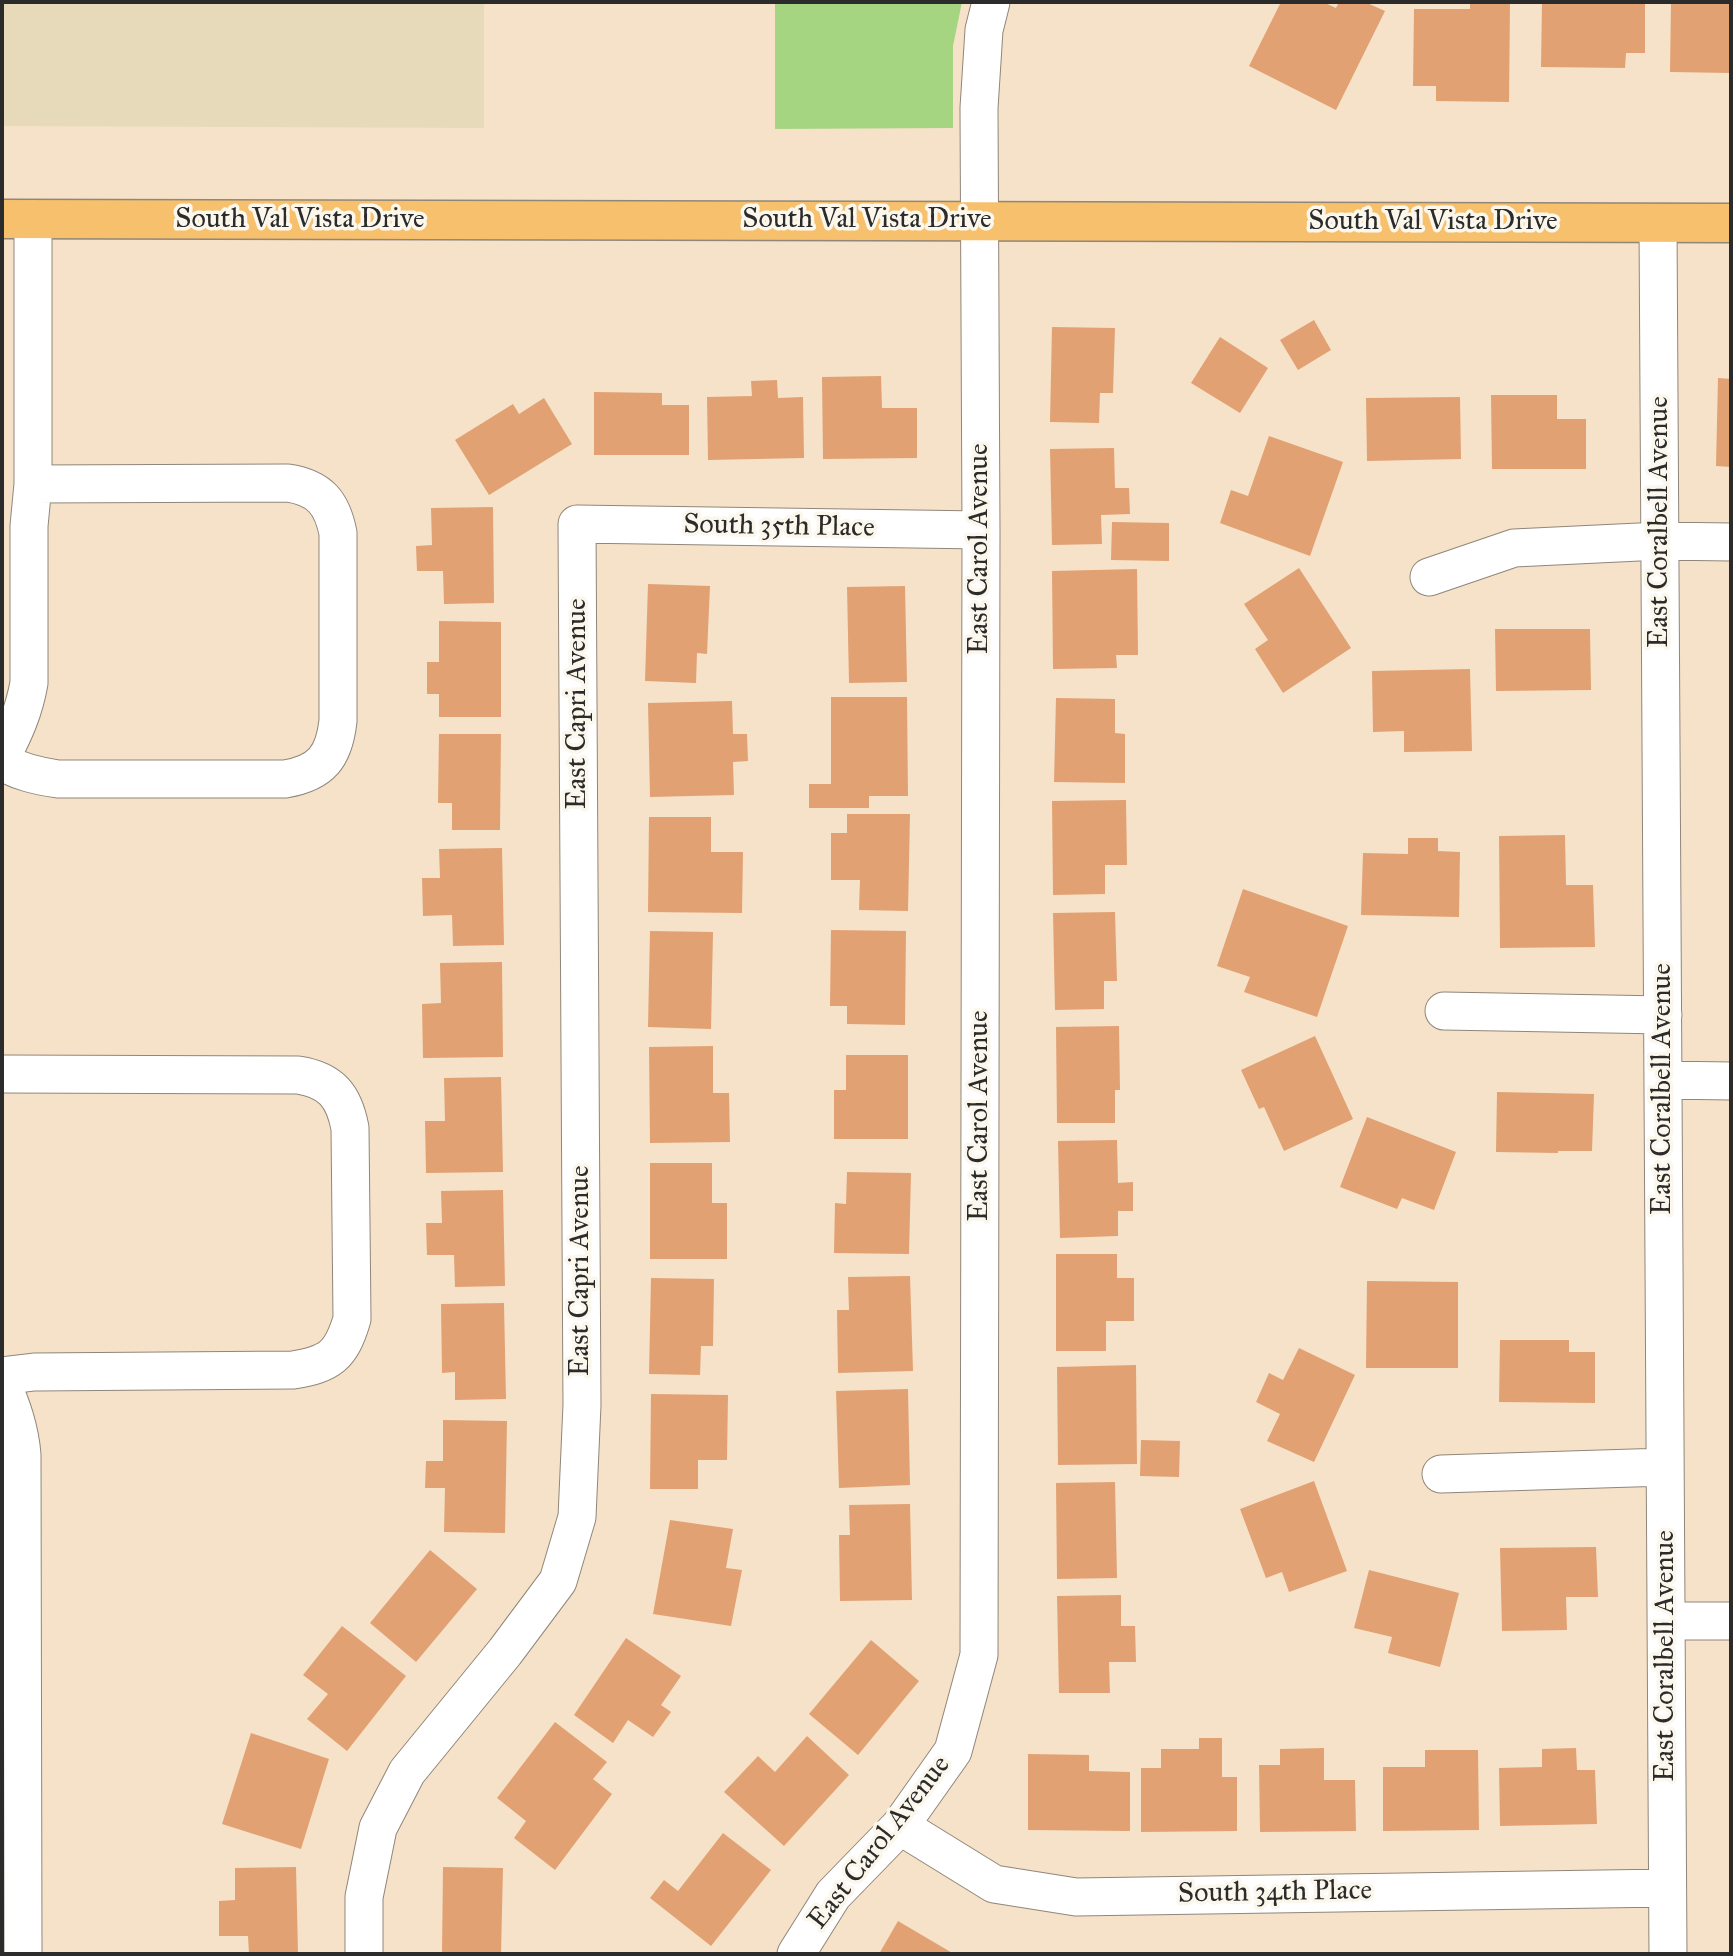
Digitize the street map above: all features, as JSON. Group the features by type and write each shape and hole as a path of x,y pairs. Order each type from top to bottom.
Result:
{"main road":[{"name":"South Val Vista Drive","path":"17,219 1731,223"}],"street":[{"name":"East Carol Avenue","path":"796,1954 833,1895 900,1826 953,1751 979,1656 979,108 984,30 991,2"},
{"path":"17,219 33,484 29,526 29,682 25,706 5,743 16,770 58,779 285,779 313,771 324,762 332,750 338,721 338,533 329,506 312,489 288,483 33,484"},
{"name":"East Coralbell Avenue","path":"1658,223 1668,1954"},
{"name":"South 35th Place","path":"577,524 981,530"},
{"name":"East Capri Avenue","path":"364,1954 364,1897 378,1828 407,1772 505,1653 558,1581 577,1517 582,1391 577,524"},
{"path":"1429,577 1514,548 1660,541 1731,542"},
{"path":"1444,1011 1662,1015"},
{"path":"2,1074 298,1075 323,1082 335,1091 343,1102 350,1128 352,1319 346,1340 333,1356 314,1366 293,1370 34,1372 2,1376"},
{"path":"1663,1080 1731,1081"},
{"path":"2,1383 20,1433 22,1455 12,1668 23,1954 2,1954"},
{"path":"1441,1474 1665,1467"},
{"path":"1665,1621 1731,1621"},
{"name":"South 34th Place","path":"900,1826 994,1884 1076,1897 1667,1888"}],"shaded area":[{"path":"2,2 484,2 484,128 2,126"}],"green space":[{"path":"775,2 962,2 953,46 953,128 775,129"}],"building":[{"path":"1281,2 1323,2 1336,8 1339,2 1365,2 1385,11 1336,110 1249,66"},
{"path":"1470,2 1510,2 1509,102 1436,101 1436,86 1413,86 1414,9 1470,9"},
{"path":"1542,2 1645,2 1645,53 1626,53 1625,68 1541,67"},
{"path":"1671,2 1731,2 1731,73 1670,72"},
{"path":"1314,320 1331,350 1298,370 1280,340"},
{"path":"1052,327 1115,328 1113,393 1100,393 1099,423 1050,422"},
{"path":"1220,337 1268,368 1240,413 1191,383"},
{"path":"881,376 882,408 917,408 917,458 823,459 822,377"},
{"path":"1718,378 1731,379 1731,467 1716,466"},
{"path":"777,380 778,398 803,397 804,458 708,460 707,397 752,396 751,381"},
{"path":"594,392 662,393 662,405 689,405 689,455 594,455"},
{"path":"1491,395 1557,395 1557,419 1586,419 1586,469 1492,469"},
{"path":"1460,397 1461,459 1367,461 1366,398"},
{"path":"544,398 572,444 489,495 455,440 513,404 519,414"},
{"path":"1269,436 1343,462 1310,556 1220,523 1231,490 1248,496"},
{"path":"1114,448 1115,488 1129,488 1130,514 1101,515 1102,544 1052,545 1050,449"},
{"path":"493,507 494,603 444,604 443,571 417,571 416,546 432,545 431,508"},
{"path":"1112,522 1169,523 1169,561 1111,560"},
{"path":"1299,568 1351,648 1283,693 1255,649 1268,640 1244,604"},
{"path":"1137,569 1138,655 1116,655 1117,668 1053,669 1052,571"},
{"path":"648,584 710,586 707,654 697,653 696,683 645,681"},
{"path":"905,586 907,682 849,683 847,587"},
{"path":"439,621 501,622 501,717 439,717 439,694 427,694 427,662 439,662"},
{"path":"1495,629 1590,629 1591,690 1496,691"},
{"path":"1470,669 1472,751 1404,752 1404,731 1373,732 1372,671"},
{"path":"831,697 907,697 908,796 869,796 869,808 809,808 809,784 831,784"},
{"path":"1056,698 1115,699 1115,733 1125,734 1125,783 1054,782"},
{"path":"732,701 733,734 747,734 748,761 733,762 734,795 650,797 648,703"},
{"path":"439,734 501,734 500,830 452,830 452,803 438,803"},
{"path":"1126,800 1127,865 1105,865 1105,894 1053,895 1052,801"},
{"path":"847,814 910,814 908,911 859,910 860,880 831,880 831,833 847,833"},
{"path":"649,817 711,817 711,852 743,852 742,913 648,912"},
{"path":"1565,835 1566,885 1593,885 1595,947 1500,948 1499,836"},
{"path":"1408,838 1438,838 1438,851 1460,852 1459,917 1361,915 1363,853 1408,854"},
{"path":"502,848 504,945 453,946 452,915 423,916 422,878 440,878 439,849"},
{"path":"1243,889 1348,926 1317,1017 1244,992 1250,977 1217,966"},
{"path":"1115,912 1117,981 1104,981 1104,1009 1055,1010 1053,913"},
{"path":"831,930 906,931 905,1025 847,1024 847,1006 830,1006"},
{"path":"650,931 713,932 711,1029 648,1027"},
{"path":"502,962 503,1057 423,1058 422,1004 441,1003 440,963"},
{"path":"1119,1026 1120,1090 1115,1090 1115,1123 1057,1123 1056,1027"},
{"path":"1315,1036 1353,1119 1284,1151 1264,1107 1259,1109 1241,1070"},
{"path":"713,1046 713,1093 729,1093 730,1142 650,1143 649,1047"},
{"path":"846,1055 908,1055 908,1139 834,1139 834,1090 846,1090"},
{"path":"501,1077 503,1172 426,1173 425,1121 445,1121 444,1078"},
{"path":"1497,1092 1594,1094 1592,1151 1496,1152"},
{"path":"1367,1117 1456,1152 1434,1210 1402,1198 1397,1209 1340,1187"},
{"path":"1117,1140 1118,1183 1133,1182 1133,1211 1118,1211 1118,1236 1060,1238 1058,1141"},
{"path":"650,1163 712,1163 712,1203 727,1203 727,1259 650,1259"},
{"path":"847,1172 911,1173 909,1254 834,1253 835,1203 846,1204"},
{"path":"503,1190 505,1286 455,1287 454,1255 427,1255 426,1223 442,1223 441,1191"},
{"path":"1056,1254 1117,1254 1117,1278 1134,1278 1134,1321 1106,1321 1106,1351 1056,1351"},
{"path":"910,1276 913,1371 838,1373 837,1310 849,1310 848,1277"},
{"path":"651,1278 714,1279 713,1346 701,1346 700,1375 649,1374"},
{"path":"1367,1281 1458,1282 1458,1368 1366,1368"},
{"path":"504,1303 506,1399 455,1400 455,1372 442,1373 441,1304"},
{"path":"1500,1340 1569,1340 1569,1352 1595,1352 1595,1403 1499,1402"},
{"path":"1299,1348 1355,1375 1314,1462 1267,1441 1280,1414 1256,1402 1269,1373 1283,1380"},
{"path":"1136,1365 1137,1464 1058,1465 1057,1367"},
{"path":"908,1389 910,1485 839,1488 836,1391"},
{"path":"651,1394 728,1395 727,1460 698,1460 698,1489 650,1489"},
{"path":"443,1420 507,1421 505,1533 444,1532 445,1488 425,1488 426,1461 443,1461"},
{"path":"1141,1440 1180,1441 1179,1477 1140,1476"},
{"path":"1314,1481 1347,1571 1289,1592 1282,1572 1266,1578 1240,1509"},
{"path":"1115,1482 1117,1578 1057,1579 1056,1483"},
{"path":"910,1504 912,1600 840,1601 839,1535 850,1535 849,1505"},
{"path":"670,1520 733,1529 726,1568 742,1570 731,1626 653,1614"},
{"path":"1596,1547 1598,1597 1566,1597 1567,1630 1502,1631 1500,1548"},
{"path":"430,1550 477,1589 416,1662 370,1623"},
{"path":"1369,1570 1459,1593 1440,1667 1388,1653 1392,1637 1354,1628"},
{"path":"1121,1595 1121,1626 1135,1626 1136,1662 1109,1662 1110,1693 1059,1693 1057,1596"},
{"path":"342,1626 406,1676 347,1751 307,1719 328,1694 303,1675"},
{"path":"626,1638 681,1676 661,1705 671,1712 653,1737 628,1720 613,1743 574,1715"},
{"path":"871,1640 919,1681 858,1755 809,1714"},
{"path":"555,1722 607,1762 593,1779 612,1794 555,1870 514,1838 526,1821 497,1798"},
{"path":"251,1733 329,1759 301,1849 222,1824"},
{"path":"807,1736 849,1775 784,1846 724,1792 758,1756 775,1772"},
{"path":"1199,1738 1222,1738 1222,1777 1237,1777 1237,1831 1141,1832 1141,1768 1161,1768 1161,1749 1199,1749"},
{"path":"1324,1748 1324,1780 1355,1780 1356,1831 1260,1832 1259,1765 1280,1765 1280,1749"},
{"path":"1576,1748 1577,1770 1595,1770 1597,1824 1500,1826 1499,1768 1542,1767 1542,1749"},
{"path":"1425,1750 1478,1750 1479,1830 1383,1831 1383,1767 1425,1767"},
{"path":"1028,1754 1089,1755 1089,1771 1130,1772 1130,1831 1028,1830"},
{"path":"723,1833 771,1870 711,1946 650,1898 664,1880 678,1891"},
{"path":"296,1867 298,1954 249,1954 248,1936 219,1936 219,1901 235,1900 235,1868"},
{"path":"443,1867 503,1868 501,1954 442,1954"},
{"path":"898,1921 954,1954 879,1954"}]}
